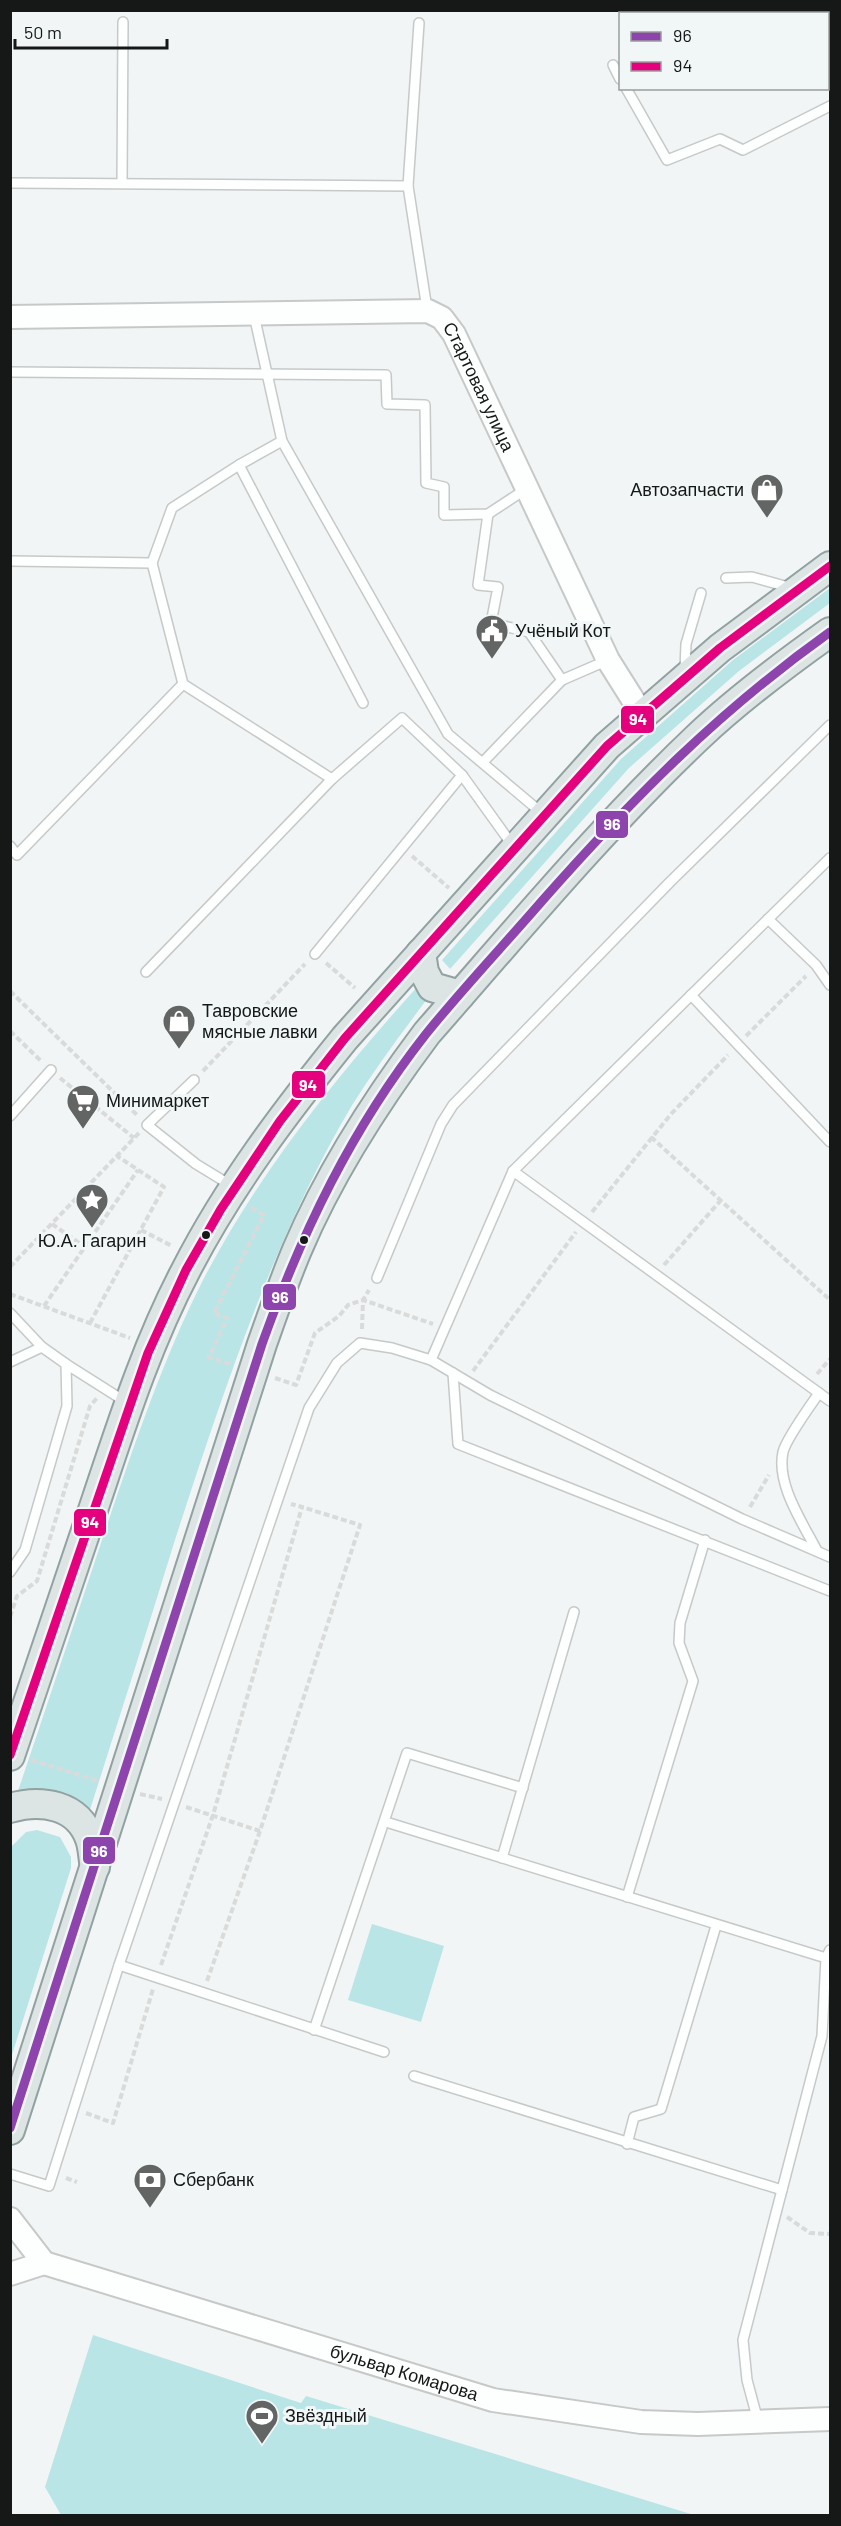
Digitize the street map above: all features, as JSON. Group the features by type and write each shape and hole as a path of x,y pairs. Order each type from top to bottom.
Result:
{"main road":[{"path":"11,1755 117,1396 154,1338 186,1270 234,1187 309,1082 421,953 607,746 685,677 831,566"},
{"path":"10,2130 262,1344 297,1250 323,1195 368,1116 427,1033 460,995 669,765 700,735 757,687 831,632"},
{"path":"421,953 424,972 432,987 460,995"},
{"path":"10,1808 31,1802 57,1805 79,1819 90,1839 95,1867"}],"street":[{"name":"Стартовая улица","path":"10,317 428,311 442,318 454,334 608,660 642,714"},
{"path":"10,2219 44,2263 10,2274"},
{"name":"бульвар Комарова","path":"44,2263 493,2400 641,2422 698,2424 831,2419"}],"lane":[{"path":"123,22 123,183"},
{"path":"419,23 408,186 428,311"},
{"path":"613,65 619,76"},
{"path":"627,90 667,160 720,139 743,150 831,106"},
{"path":"10,183 408,186"},
{"path":"254,315 282,441 448,734 484,761 545,815"},
{"path":"10,372 386,375 387,404 424,405 426,483 444,487 444,515 488,514 526,489"},
{"path":"282,441 239,465 172,508 152,563 183,684 332,779"},
{"path":"239,465 363,703"},
{"path":"488,514 478,585 498,587 491,623 529,632 562,680"},
{"path":"10,561 152,563"},
{"path":"726,578 752,577 797,590"},
{"path":"685,677 686,644 701,593"},
{"path":"484,761 562,680 608,660"},
{"path":"10,846 17,855 183,684"},
{"path":"146,972 332,779 402,718 462,775 515,848"},
{"path":"377,1278 441,1124 453,1105 670,882 831,725"},
{"path":"315,954 462,775"},
{"path":"431,1360 513,1171 831,858"},
{"path":"768,919 816,965 831,985"},
{"path":"691,995 831,1142"},
{"path":"10,1116 51,1070"},
{"path":"194,1080 147,1125 196,1164 234,1187"},
{"path":"513,1171 831,1401"},
{"path":"10,1313 42,1347 117,1396"},
{"path":"10,2174 48,2186 119,1965 309,1408 337,1364 360,1343 392,1348 431,1360 465,1381 742,1519 831,1557"},
{"path":"10,1362 42,1347"},
{"path":"10,1572 26,1550 67,1406 66,1364"},
{"path":"453,1373 458,1444 831,1591"},
{"path":"817,1551 789,1493 783,1472 783,1451 819,1393"},
{"path":"627,1897 693,1681 679,1642 680,1623 705,1540"},
{"path":"502,1858 574,1612"},
{"path":"314,2030 386,1822 407,1753 523,1788"},
{"path":"386,1822 716,1926 828,1954 822,2036 743,2340 747,2380 758,2421"},
{"path":"627,2144 634,2117 661,2109 716,1926"},
{"path":"119,1965 384,2052"},
{"path":"414,2076 627,2144 782,2190"}],"path":[{"path":"403,848 449,888"},
{"path":"194,1080 315,954 355,988"},
{"path":"465,1381 651,1137 816,965"},
{"path":"10,991 147,1125 10,1267"},
{"path":"10,1031 51,1070 134,1138"},
{"path":"651,1137 831,1300"},
{"path":"90,1323 164,1187 117,1156"},
{"path":"44,1306 138,1170"},
{"path":"656,1275 720,1200"},
{"path":"52,1224 85,1247"},
{"path":"141,1230 176,1248"},
{"path":"10,1294 130,1339"},
{"path":"360,1343 363,1300 445,1328"},
{"path":"807,1384 831,1359"},
{"path":"10,1617 17,1596 37,1581 90,1406 117,1396"},
{"path":"742,1519 783,1451"},
{"path":"203,1993 260,1832 360,1525 278,1501"},
{"path":"73,2109 114,2123 157,1978 213,1815 302,1507"},
{"path":"11,1755 176,1803 260,1832"},
{"path":"776,2210 810,2233 831,2234"}],"shaded area":[{"path":"830,588 830,603 739,671 629,768 450,969 442,960 621,759 733,660"},
{"path":"418,986 427,999 360,1093 323,1158 297,1210 251,1320 192,1488 88,1816 73,1800 57,1792 40,1789 18,1791 138,1436 174,1341 203,1280 249,1201 301,1126"},
{"path":"37,1830 60,1837 71,1857 71,1868 11,2058 11,1847 26,1832"},
{"path":"372,1924 444,1946 421,2022 348,2000"},
{"name":"Звёздный","path":"93,2335 301,2403 306,2396 694,2515 61,2515 45,2487"}],"transit line":[{"name":"94","path":"10,1755 148,1353 186,1270 221,1209 280,1121 345,1038 607,746 720,648 830,566"},
{"name":"96","path":"10,2128 262,1344 294,1262 331,1182 375,1106 426,1034 576,863 644,792 714,725 789,662 830,632"}],"place":[{"name":"Автозапчасти","path":"767,519"},
{"name":"Учёный Кот","path":"492,660"},
{"name":"Тавровские мясные лавки","path":"179,1050"},
{"name":"Минимаркет","path":"83,1130"},
{"name":"Ю.А. Гагарин","path":"92,1229"},
{"name":"Сбербанк","path":"150,2209"},
{"name":"Звёздный","path":"262,2445"}]}
